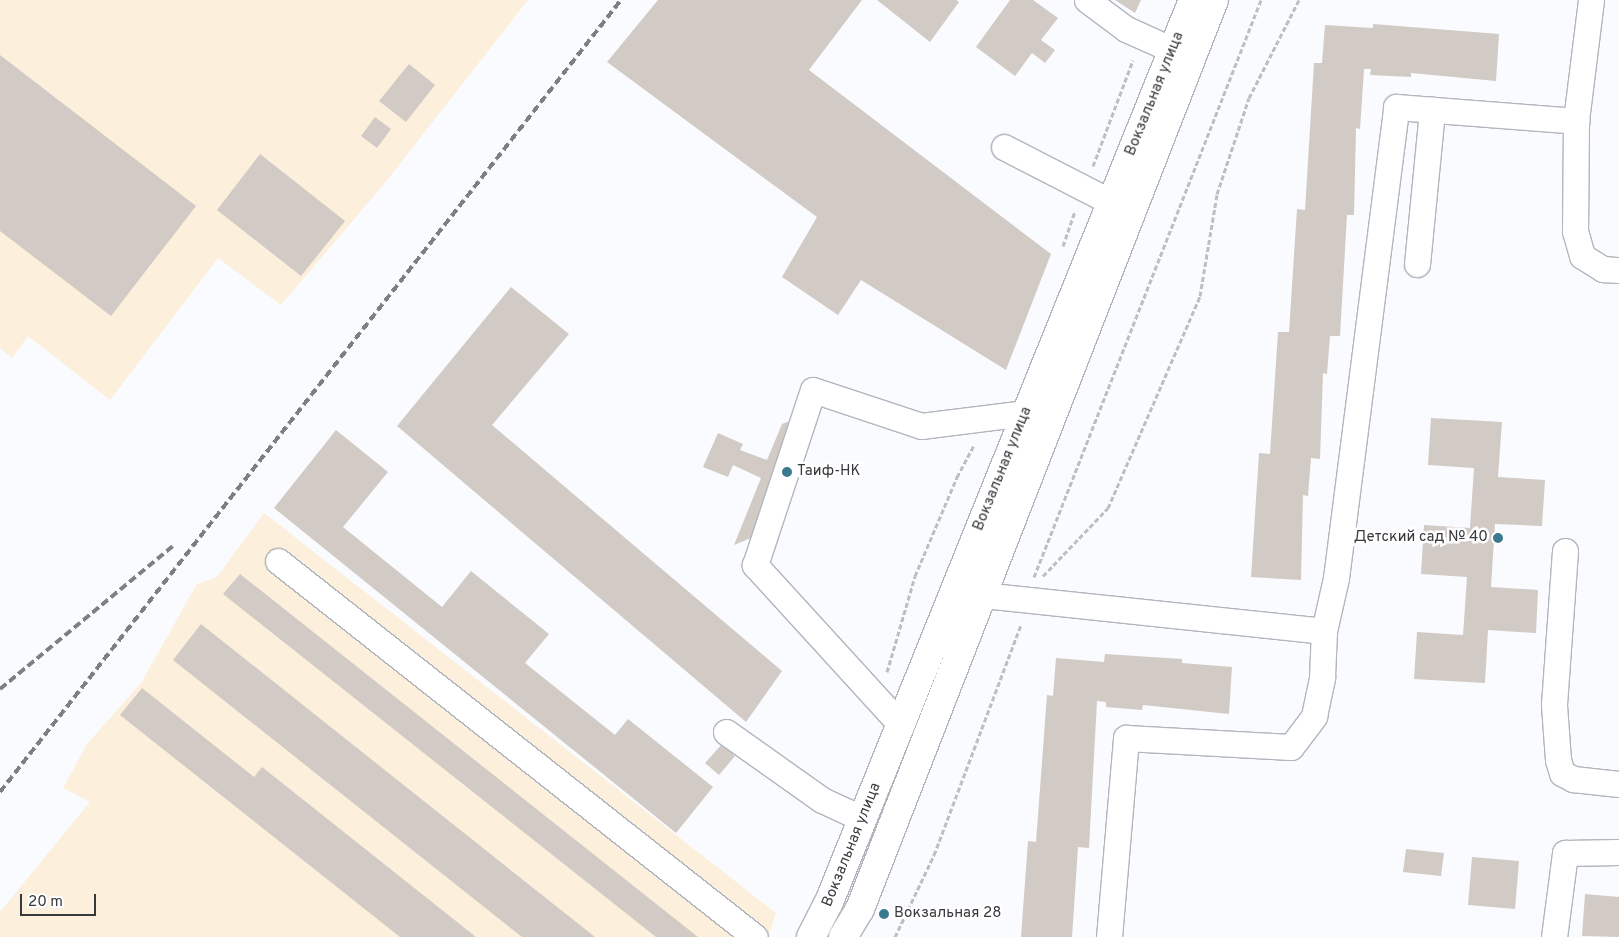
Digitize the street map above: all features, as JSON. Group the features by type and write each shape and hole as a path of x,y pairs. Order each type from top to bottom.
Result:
{"main road":[{"name":"Вокзальная улица","path":"843,937 860,909 1026,413 1193,0"},
{"name":"Вокзальная улица","path":"811,937 829,902 901,725 967,594 1214,0"}],"lane":[{"path":"1087,0 1126,29 1172,50"},
{"path":"1591,0 1576,121 1575,231 1582,256 1603,269 1619,270"},
{"path":"1109,937 1126,738 1291,747 1314,716 1322,677 1324,631 1336,578 1396,107 1576,121"},
{"path":"1417,264 1432,110"},
{"path":"1004,147 1111,202"},
{"path":"901,725 755,565 813,390 921,426 1026,413"},
{"path":"1565,551 1554,705 1558,760 1562,773 1573,779 1619,784"},
{"path":"278,561 755,937"},
{"path":"967,594 1324,631"},
{"path":"726,732 822,800 863,819"},
{"path":"1554,937 1565,853 1619,852"}],"path":[{"path":"1030,602 1034,571 1261,0"},
{"path":"895,937 934,854 1040,579 1108,508 1200,296 1217,194 1249,98 1299,0"}],"shaded area":[{"path":"0,0 528,0 384,184 281,305 218,258 110,400 28,336 12,358 0,348"},
{"path":"264,513 776,913 768,937 0,937 0,912 90,802 63,788 87,744 141,683 197,584 217,577"}],"building":[{"path":"658,0 862,0 809,70 1051,254 1006,370 861,280 838,315 782,277 817,217 607,62"},
{"path":"877,0 956,0 959,2 930,42"},
{"path":"1010,0 1033,0 1058,18 1041,40 1055,50 1045,63 1032,53 1015,76 976,47"},
{"path":"1115,0 1141,0 1135,13"},
{"path":"1373,24 1499,34 1496,81 1411,73 1411,77 1370,75 1371,69 1364,69 1360,129 1356,128 1354,215 1347,215 1340,336 1330,336 1327,374 1323,373 1320,459 1311,458 1308,496 1303,495 1301,580 1251,577 1259,453 1270,454 1278,332 1289,332 1297,209 1305,210 1314,63 1322,63 1325,25 1373,28"},
{"path":"0,55 196,206 111,316 0,231"},
{"path":"409,64 435,85 406,122 379,101"},
{"path":"375,117 391,129 377,148 361,136"},
{"path":"260,154 345,221 301,276 217,210"},
{"path":"511,287 569,334 492,425 782,671 746,722 397,426"},
{"path":"820,410 775,528 734,545 761,478 733,465 728,477 703,467 718,433 743,444 740,450 767,460 782,424"},
{"path":"1431,418 1502,422 1498,477 1545,480 1542,526 1495,524 1491,587 1538,590 1536,633 1488,630 1485,683 1414,679 1417,632 1463,635 1467,577 1421,574 1424,525 1470,528 1474,468 1428,465"},
{"path":"336,430 388,472 343,527 442,607 471,571 549,634 525,663 615,735 628,719 713,787 676,833 274,508"},
{"path":"240,574 698,937 656,937 223,594"},
{"path":"201,624 595,937 522,937 173,660"},
{"path":"1105,654 1182,659 1182,663 1232,667 1229,714 1143,705 1142,710 1106,707 1106,702 1097,701 1089,848 1078,847 1072,937 1021,937 1028,841 1036,842 1047,695 1053,696 1056,658 1104,662"},
{"path":"142,688 254,777 262,767 476,937 400,937 120,715"},
{"path":"722,744 735,756 719,775 705,763"},
{"path":"1406,849 1444,853 1441,876 1403,872"},
{"path":"1472,857 1519,861 1515,909 1468,905"},
{"path":"1585,894 1619,897 1619,937 1582,936"}],"railway":[{"path":"0,792 621,0"},
{"path":"0,689 173,546"}],"place":[{"name":"Таиф-НК","path":"787,472"},
{"name":"Детский сад № 40","path":"1498,538"},
{"name":"Вокзальная 28","path":"884,914"}]}
